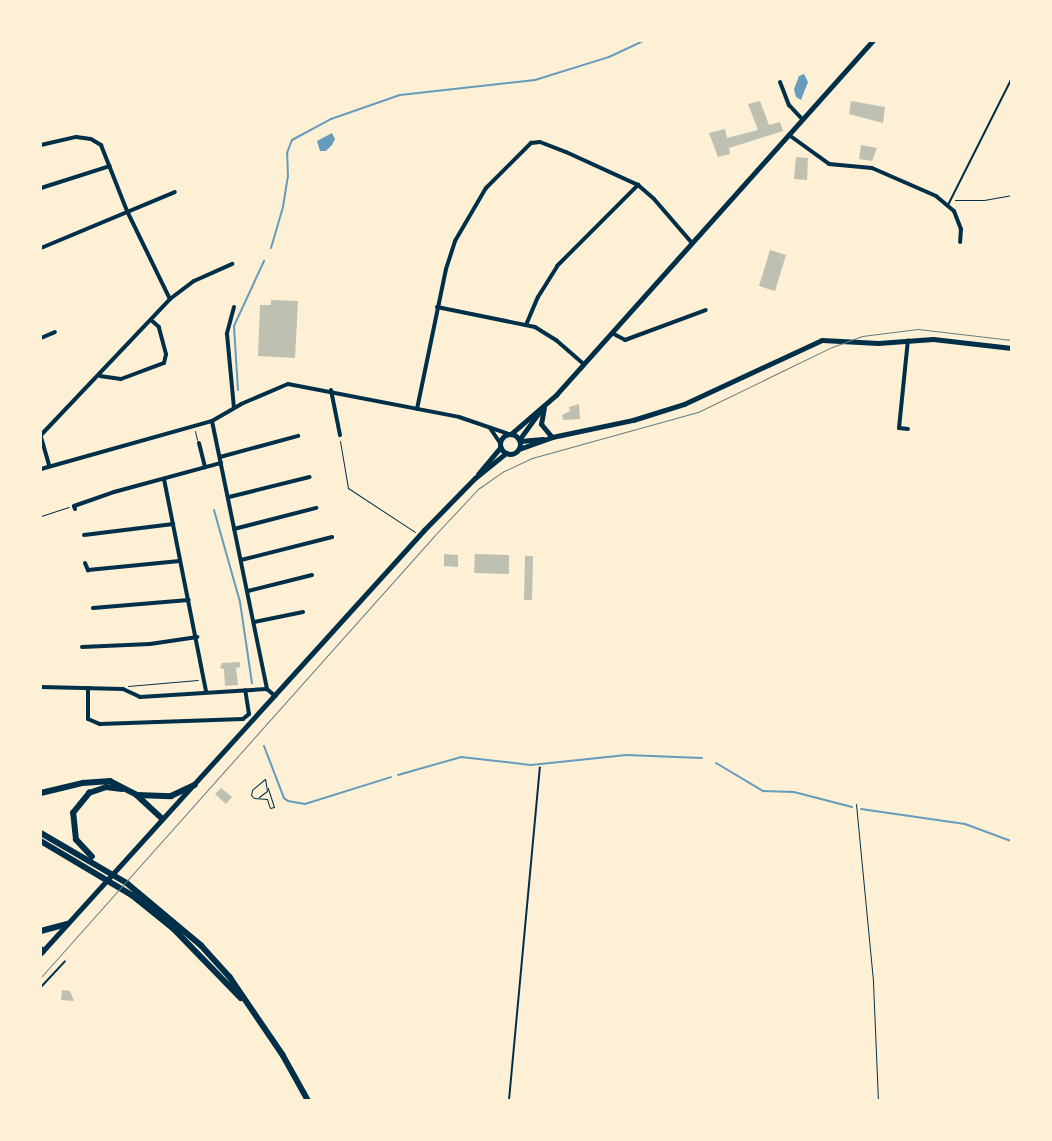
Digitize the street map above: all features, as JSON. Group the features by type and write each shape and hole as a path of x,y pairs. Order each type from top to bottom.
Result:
{"main road":[{"path":"42,951 475,478 510,434 520,440 549,438 634,420 684,404 822,340 878,343 908,340 946,340 1011,348"},
{"path":"542,409 541,424 549,438"},
{"path":"475,478 506,453 513,454 519,449 549,438"},
{"path":"519,449 520,440"},
{"path":"501,445 506,453"},
{"path":"41,793 90,782 110,782 137,795 164,819"},
{"path":"137,795 171,796 194,785"},
{"path":"96,863 76,840 73,813 89,793 106,787 126,789"},
{"path":"41,833 96,863 141,893 201,944 230,977 254,1012 308,1100"},
{"path":"41,841 95,870 146,906 195,950 254,1012"},
{"path":"41,931 67,924"}],"street":[{"path":"520,440 542,409 873,41"},
{"path":"780,82 789,105 802,119"},
{"path":"789,135 829,164 872,168 936,196 948,205 959,222 960,242"},
{"path":"41,145 76,137 91,139 101,145 127,211 170,299"},
{"path":"417,409 437,307 450,254 469,214 500,172 530,144 540,142 566,152 638,186 658,202 692,244"},
{"path":"41,188 110,166"},
{"path":"526,325 538,297 557,266 638,186"},
{"path":"41,248 175,192"},
{"path":"49,465 41,436 152,321 170,299 194,281 232,264"},
{"path":"234,307 227,334 234,408"},
{"path":"437,307 526,325 556,340 584,364"},
{"path":"612,333 625,340 706,310"},
{"path":"100,376 121,379 164,363 166,354 159,327 152,321"},
{"path":"41,338 55,332"},
{"path":"908,340 898,428 908,429"},
{"path":"41,469 49,465 212,421 234,408 288,384 331,390 417,409 510,434 542,409"},
{"path":"331,390 340,435"},
{"path":"212,421 248,591 266,689"},
{"path":"490,428 501,445"},
{"path":"220,457 298,436"},
{"path":"199,443 205,467"},
{"path":"74,507 221,462"},
{"path":"229,498 310,477"},
{"path":"164,479 197,636 206,692"},
{"path":"234,529 316,508"},
{"path":"84,535 174,524"},
{"path":"241,560 332,537"},
{"path":"85,562 88,570 180,561"},
{"path":"248,591 312,575"},
{"path":"93,608 189,600"},
{"path":"254,622 303,612"},
{"path":"82,647 150,644 197,636"},
{"path":"41,687 123,689 140,697 266,689 275,696"},
{"path":"88,688 88,719 93,723 240,719 248,716 246,690"}],"lane":[{"path":"948,205 954,200 1011,80"},
{"path":"509,1100 540,767"},
{"path":"41,987 65,961"}],"path":[{"path":"954,200 984,200 1011,195"},
{"path":"193,426 199,443"},
{"path":"340,435 348,488 415,532"},
{"path":"41,516 74,507"},
{"path":"123,689 130,685 204,680"},
{"path":"265,779 268,788 275,802 273,808 266,799 253,798 251,794 259,782 265,779"},
{"path":"259,798 268,788"},
{"path":"856,804 873,982 878,1100"}],"water":[{"path":"804,74 808,82 801,100 796,97 794,89 799,76"},
{"path":"332,133 335,139 332,145 326,151 320,151 317,141"}],"building":[{"path":"760,101 769,125 780,122 783,131 729,148 730,154 718,157 709,133 725,129 727,138 758,130 748,104"},
{"path":"851,101 885,107 883,123 849,114"},
{"path":"861,145 877,148 872,161 859,159"},
{"path":"796,157 808,158 807,180 794,179"},
{"path":"770,250 786,255 775,291 759,286"},
{"path":"271,300 298,301 295,358 258,356 260,305 271,305"},
{"path":"579,404 580,419 563,420 562,415 570,411 569,407"},
{"path":"444,554 458,555 458,567 444,566"},
{"path":"475,554 509,555 509,574 474,573"},
{"path":"525,556 533,556 532,600 524,600"},
{"path":"240,662 240,667 236,668 238,685 225,686 224,669 220,668 222,663"},
{"path":"221,788 232,797 226,804 215,794"},
{"path":"62,990 70,991 74,1001 61,1000"}],"waterway":[{"path":"271,248 283,207 288,177 287,153 292,140 331,119 400,95 535,80 609,57 644,41"},
{"path":"238,390 234,326 264,261"},
{"path":"214,510 240,602 252,683"},
{"path":"264,746 284,798 288,801 305,804 391,777"},
{"path":"398,775 461,757 531,765 626,755 702,758"},
{"path":"716,763 763,791 794,792 852,807"},
{"path":"861,809 965,824 1011,841"}],"tram line":[{"path":"41,977 434,536 478,489 502,472 532,458 698,412 832,347 862,336 918,329 1011,340"}]}
